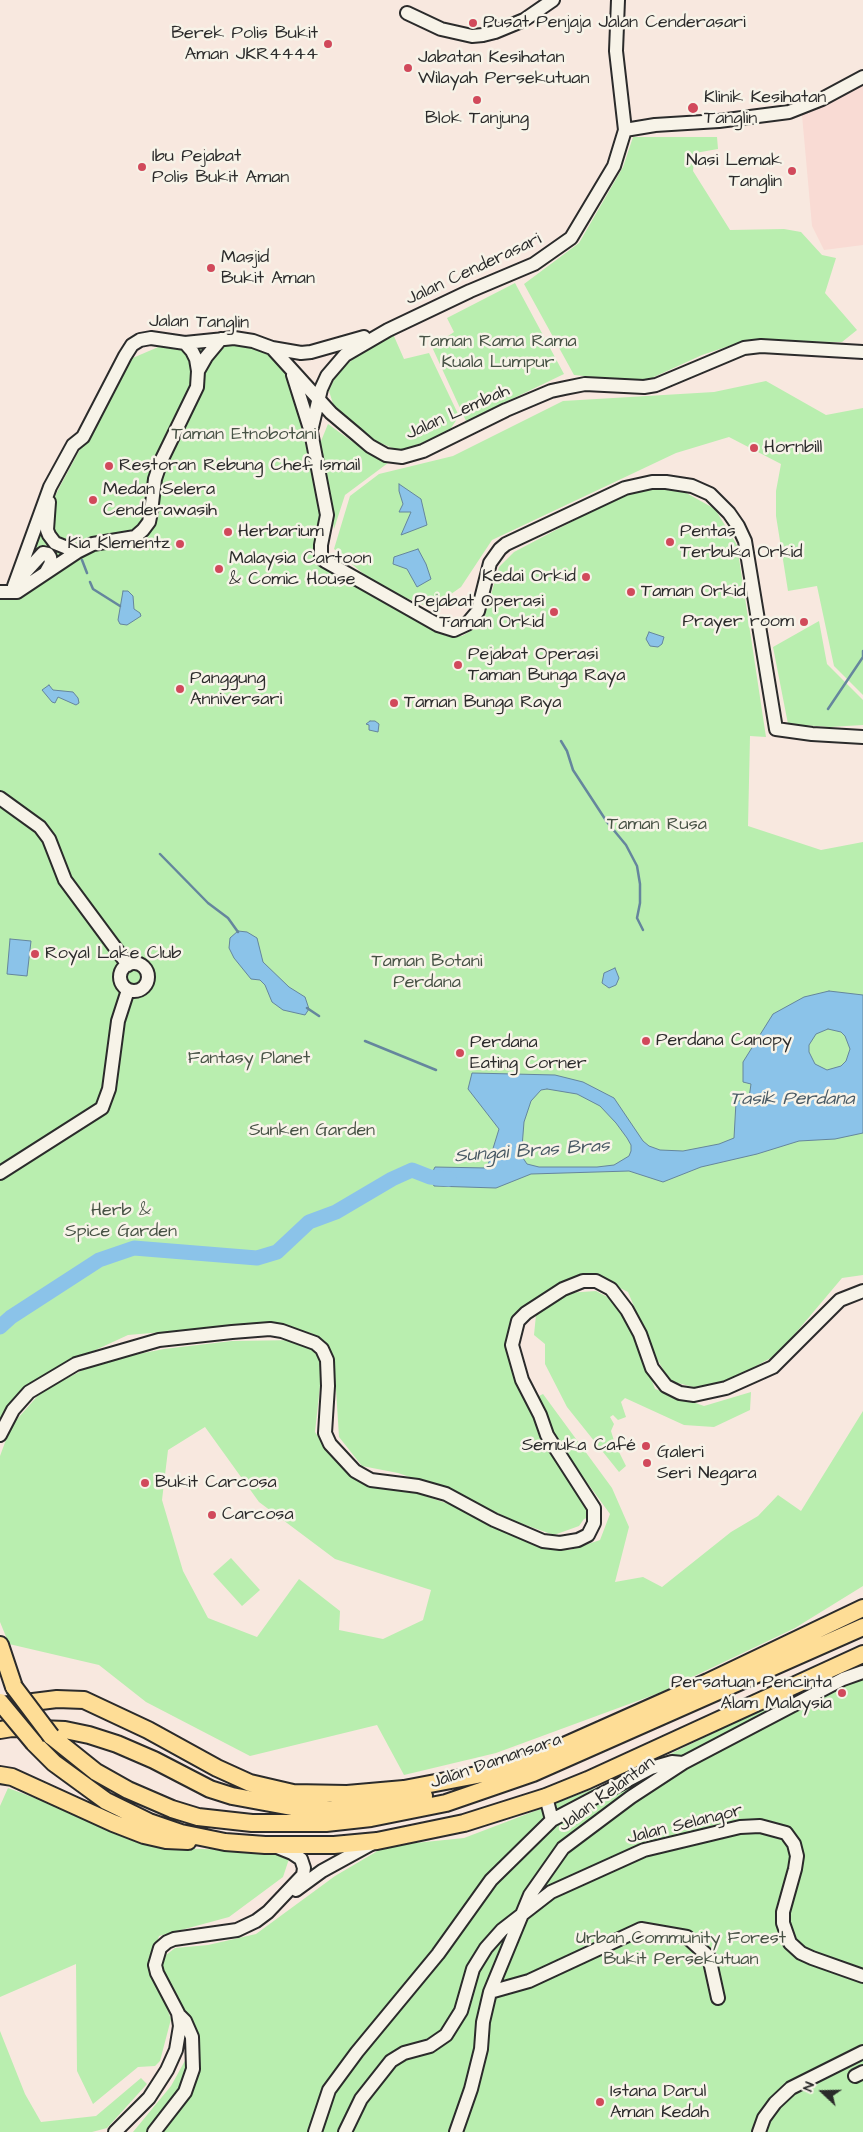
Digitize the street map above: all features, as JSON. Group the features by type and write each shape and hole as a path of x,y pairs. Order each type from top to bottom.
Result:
{"main road":[{"path":"0,1704 57,1699 84,1700 148,1730 217,1768 250,1783 293,1793 347,1794 404,1789 498,1771 528,1762 708,1682 863,1608"},
{"path":"785,1662 863,1612"},
{"name":"Jalan Damansara","path":"0,1668 51,1736 96,1772 128,1790 172,1809 198,1817 224,1820 326,1823 396,1814 479,1793 572,1757 863,1627"},
{"path":"0,1645 14,1687"},
{"path":"0,1775 12,1777 112,1823 144,1835 166,1840 265,1845 334,1845 377,1841 464,1823 546,1797 588,1780 863,1654"},
{"path":"0,1704 54,1763 80,1784 106,1801 128,1813 181,1833 225,1842"},
{"path":"0,1730 12,1728 65,1730 89,1735 117,1744 210,1789 232,1796 297,1808 330,1810 400,1802 456,1789 510,1773 626,1732"}],"street":[{"path":"407,13 441,29 472,36 495,32 524,20 553,0"},
{"name":"Jalan Cenderasari","path":"311,432 318,399 327,376 336,364 356,348 388,330 470,290 534,264 571,238 614,166 625,130 616,51 618,0"},
{"path":"625,130 655,125 719,121 789,112 822,99 863,77"},
{"name":"Jalan Cenderasari","path":"272,348 302,353 311,352 327,349 388,330"},
{"name":"Jalan Tanglin","path":"8,590 50,487 72,445 83,437 132,345 140,340 151,338 185,343 221,339 244,339 272,348"},
{"path":"198,371 206,357 221,339"},
{"path":"8,590 17,592 77,552 93,544 135,537 149,522 152,512 155,479 161,461 197,387 198,371 195,355 185,343"},
{"name":"Jalan Lembah","path":"318,399 331,413 370,446 386,455 402,457 423,451 506,410 565,388 585,384 638,387 656,385 744,348 761,346 863,352"},
{"path":"272,348 318,399"},
{"path":"291,369 311,432 326,515 320,546 321,558 438,625 454,630 466,624 478,611 490,563 506,544 625,488 659,482 692,486 710,494 729,513 745,540 776,729 828,736 863,737"},
{"name":"Jalan Tanglin","path":"50,487 48,535 55,543 77,552"},
{"path":"8,590 43,553 48,554 50,557 50,563 46,572"},
{"path":"0,798 40,827 49,839 65,880 128,965"},
{"path":"140,964 146,969 148,976 147,984 141,990 132,992 128,990 120,980 121,974 128,965 140,964"},
{"path":"0,1173 102,1108 110,1089 118,1021 128,990"},
{"path":"0,1435 13,1410 29,1392 42,1382 76,1364 159,1340 232,1332 282,1330 315,1342 322,1349 327,1360 326,1433 330,1444 355,1471 371,1480 418,1486 446,1494 494,1520 543,1541 560,1543 578,1540 588,1535 594,1523 594,1508 547,1435 540,1415 522,1380 512,1345 518,1321 535,1306 563,1289 583,1281 596,1281 611,1289 627,1310 640,1334 652,1368 666,1386 680,1393 694,1395 726,1388 773,1368 840,1300 863,1291"},
{"name":"Jalan Kelantan","path":"456,2132 471,2089 481,2049 490,1992 530,1895 563,1848 631,1797 683,1763 843,1678 863,1672"},
{"path":"315,2132 329,2090 357,2052 438,1954 491,1880 552,1820 651,1768 672,1762 683,1763"},
{"path":"546,1797 552,1820"},
{"name":"Jalan Selangor","path":"345,2132 361,2099 391,2062 404,2053 430,2046 446,2035 461,2011 473,1969 502,1930 551,1892 644,1850 740,1827 760,1826 786,1833 794,1844 797,1856 783,1912 783,1923 790,1942 801,1953 863,1976"},
{"path":"154,2132 185,2092 193,2070 192,2037 185,2021 178,2013 157,1973 155,1965 160,1948 174,1939 237,1930 256,1921 279,1902 322,1872 377,1841"},
{"path":"265,1845 292,1852 301,1859 304,1868 303,1875 279,1902"},
{"path":"490,1992 529,1981 641,1929 687,1937 709,1957 718,1998"},
{"path":"115,2132 149,2098 168,2070 179,2038 178,2013"},
{"path":"759,2132 764,2118 775,2103 791,2088 863,2052"}],"shaded area":[{"path":"863,84 863,245 824,250 812,226 802,115 818,105 851,92"}],"green space":[{"path":"633,137 717,137 718,149 695,153 693,171 730,230 784,229 801,232 822,255 836,258 825,293 857,330 842,342 744,341 702,355 643,382 574,375 524,284 579,243 623,167"},
{"name":"Taman Rama Rama Kuala Lumpur","path":"515,283 564,374 466,421 432,347 454,332 447,318"},
{"path":"393,334 404,359 429,353 459,416 447,434 399,451 376,441 335,410 329,391 337,372 365,350"},
{"name":"Taman Botani Perdana","path":"238,342 273,356 285,373 292,390 322,511 315,540 318,560 446,636 462,636 474,629 485,615 499,567 514,552 615,499 652,488 681,490 715,509 737,545 766,737 750,736 748,826 821,850 863,842 863,1275 842,1278 778,1354 727,1382 697,1388 670,1381 654,1354 628,1292 594,1275 568,1279 525,1307 513,1368 542,1437 589,1509 587,1513 590,1517 584,1519 579,1526 554,1535 514,1521 469,1499 433,1485 398,1473 362,1466 339,1437 334,1358 325,1341 311,1333 269,1323 128,1335 48,1372 16,1398 0,1424 0,597 4,598 33,548 58,490 128,360 163,345"},
{"path":"766,381 826,415 863,408 863,695 834,666 817,586 788,591 776,516 776,491 781,464 729,437 676,453 492,540 461,587 431,608 379,587 334,549 350,496 379,474 453,456 563,401 714,392"},
{"path":"328,424 368,453 388,463 345,495 334,529 319,446"},
{"path":"819,621 827,664 863,700 863,725 830,727 788,724 773,647"},
{"path":"596,1291 615,1301 640,1348 655,1389 704,1406 751,1392 750,1410 714,1427 684,1425 625,1398 621,1402 626,1417 618,1420 613,1415 610,1417 614,1424 611,1431 615,1444 626,1466 619,1472 567,1407 545,1364 545,1344 534,1335 536,1315 567,1293"},
{"path":"300,1340 320,1353 321,1377 315,1432 333,1459 366,1485 411,1491 457,1507 542,1547 570,1550 600,1540 610,1514 562,1448 546,1419 539,1396 543,1394 612,1488 629,1527 615,1582 643,1577 662,1587 731,1532 758,1516 778,1495 801,1511 863,1411 863,1586 795,1628 659,1693 496,1753 404,1775 377,1725 250,1756 146,1702 99,1665 9,1644 0,1622 0,1456 11,1426 41,1392 98,1362 164,1349 232,1341","holes":["205,1427 259,1502 335,1559 431,1590 423,1620 383,1639 339,1630 340,1611 299,1579 257,1637 208,1618 183,1571 162,1500 168,1450"]},
{"path":"231,1558 260,1590 242,1606 213,1574"},
{"name":"Urban Community Forest Bukit Persekutuan","path":"863,1660 863,2132 133,2132 171,2086 187,2057 191,2023 162,1967 166,1955 175,1948 208,1945 256,1934 335,1876 386,1846 464,1838 619,1779"},
{"path":"8,1788 170,1848 266,1851 289,1859 283,1877 229,1917 159,1936 150,1964 171,2019 160,2061 155,2066 138,2067 93,2104 77,2071 76,1964 0,1997 0,1806"},
{"path":"0,2031 25,2094 41,2122 96,2116 141,2078 147,2084 107,2128 92,2132 0,2132"}],"water":[{"path":"399,484 421,499 427,525 401,535 411,512 399,512 403,504"},
{"path":"418,549 431,579 417,587 407,569 393,564 394,557"},
{"path":"123,591 128,591 133,596 134,609 141,616 127,625 120,624 118,620"},
{"path":"649,632 664,637 662,644 658,647 650,646 646,639"},
{"path":"49,685 53,690 73,692 78,698 79,703 76,705 58,697 55,703 52,702 42,690"},
{"path":"370,721 375,721 379,724 378,732 369,730 369,725 366,724"},
{"path":"238,931 247,932 257,938 263,962 289,987 305,997 309,1009 305,1015 283,1010 272,1002 265,985 260,980 251,979 234,958 229,948 230,938"},
{"path":"10,939 31,941 27,976 7,974"},
{"path":"615,968 619,978 616,985 609,988 602,983 604,973"},
{"name":"Tasik Perdana","path":"829,991 863,995 863,1133 835,1139 799,1141 757,1154 701,1167 663,1182 629,1171 531,1174 496,1188 434,1186 430,1177 435,1167 487,1168 499,1129 468,1089 472,1073 555,1075 583,1082 614,1098 643,1141 649,1146 660,1150 683,1151 719,1144 734,1138 736,1102 749,1098 751,1084 743,1082 743,1062 773,1014 804,997","holes":["828,1029 841,1032 845,1036 850,1049 846,1061 841,1066 827,1070 815,1064 809,1052 809,1045 816,1034","547,1089 577,1094 600,1106 627,1138 631,1145 629,1156 614,1165 597,1167 539,1167 527,1164 523,1158 522,1147 524,1122 531,1101 541,1090"]}],"waterway":[{"path":"82,560 87,573"},
{"path":"90,582 93,589 120,606"},
{"path":"828,709 863,657 863,651"},
{"path":"561,741 567,751 573,770 607,822 626,845 637,866 640,884 640,903 637,918 643,930"},
{"path":"160,854 208,903 228,918 238,932"},
{"path":"307,1008 319,1016"},
{"path":"365,1041 436,1070"},
{"name":"Sungai Bras Bras","path":"0,1327 11,1317 99,1260 134,1248 257,1258 277,1252 309,1222 336,1212 392,1179 412,1170 430,1177 449,1179"}],"place":[{"name":"Pusat Penjaja Jalan Cenderasari","path":"473,23"},
{"name":"Berek Polis Bukit Aman JKR4444","path":"328,44"},
{"name":"Jabatan Kesihatan Wilayah Persekutuan","path":"408,68"},
{"name":"Blok Tanjung","path":"477,100"},
{"name":"Klinik Kesihatan Tanglin","path":"693,108"},
{"name":"Ibu Pejabat Polis Bukit Aman","path":"142,167"},
{"name":"Nasi Lemak Tanglin","path":"792,171"},
{"name":"Masjid Bukit Aman","path":"211,268"},
{"name":"Hornbill","path":"754,448"},
{"name":"Restoran Rebung Chef Ismail","path":"109,466"},
{"name":"Medan Selera Cenderawasih","path":"93,500"},
{"name":"Herbarium","path":"228,532"},
{"name":"Pentas Terbuka Orkid","path":"670,542"},
{"name":"Kia Klementz","path":"180,544"},
{"name":"Malaysia Cartoon & Comic House","path":"219,569"},
{"name":"Kedai Orkid","path":"586,577"},
{"name":"Taman Orkid","path":"631,592"},
{"name":"Pejabat Operasi Taman Orkid","path":"554,612"},
{"name":"Prayer room","path":"804,622"},
{"name":"Pejabat Operasi Taman Bunga Raya","path":"458,665"},
{"name":"Panggung Anniversari","path":"180,689"},
{"name":"Taman Bunga Raya","path":"394,703"},
{"name":"Royal Lake Club","path":"35,954"},
{"name":"Perdana Canopy","path":"646,1041"},
{"name":"Perdana Eating Corner","path":"460,1053"},
{"name":"Semuka Café","path":"646,1446"},
{"name":"Galeri Seri Negara","path":"647,1463"},
{"name":"Bukit Carcosa","path":"145,1483"},
{"name":"Carcosa","path":"212,1515"},
{"name":"Persatuan Pencinta Alam Malaysia","path":"842,1693"},
{"name":"Istana Darul Aman Kedah","path":"600,2102"}],"park label":[{"name":"Taman Etnobotani","path":"244,435"},
{"name":"Taman Rusa","path":"657,825"},
{"name":"Fantasy Planet","path":"249,1059"},
{"name":"Sunken Garden","path":"312,1131"},
{"name":"Herb & Spice Garden","path":"121,1221"}]}
